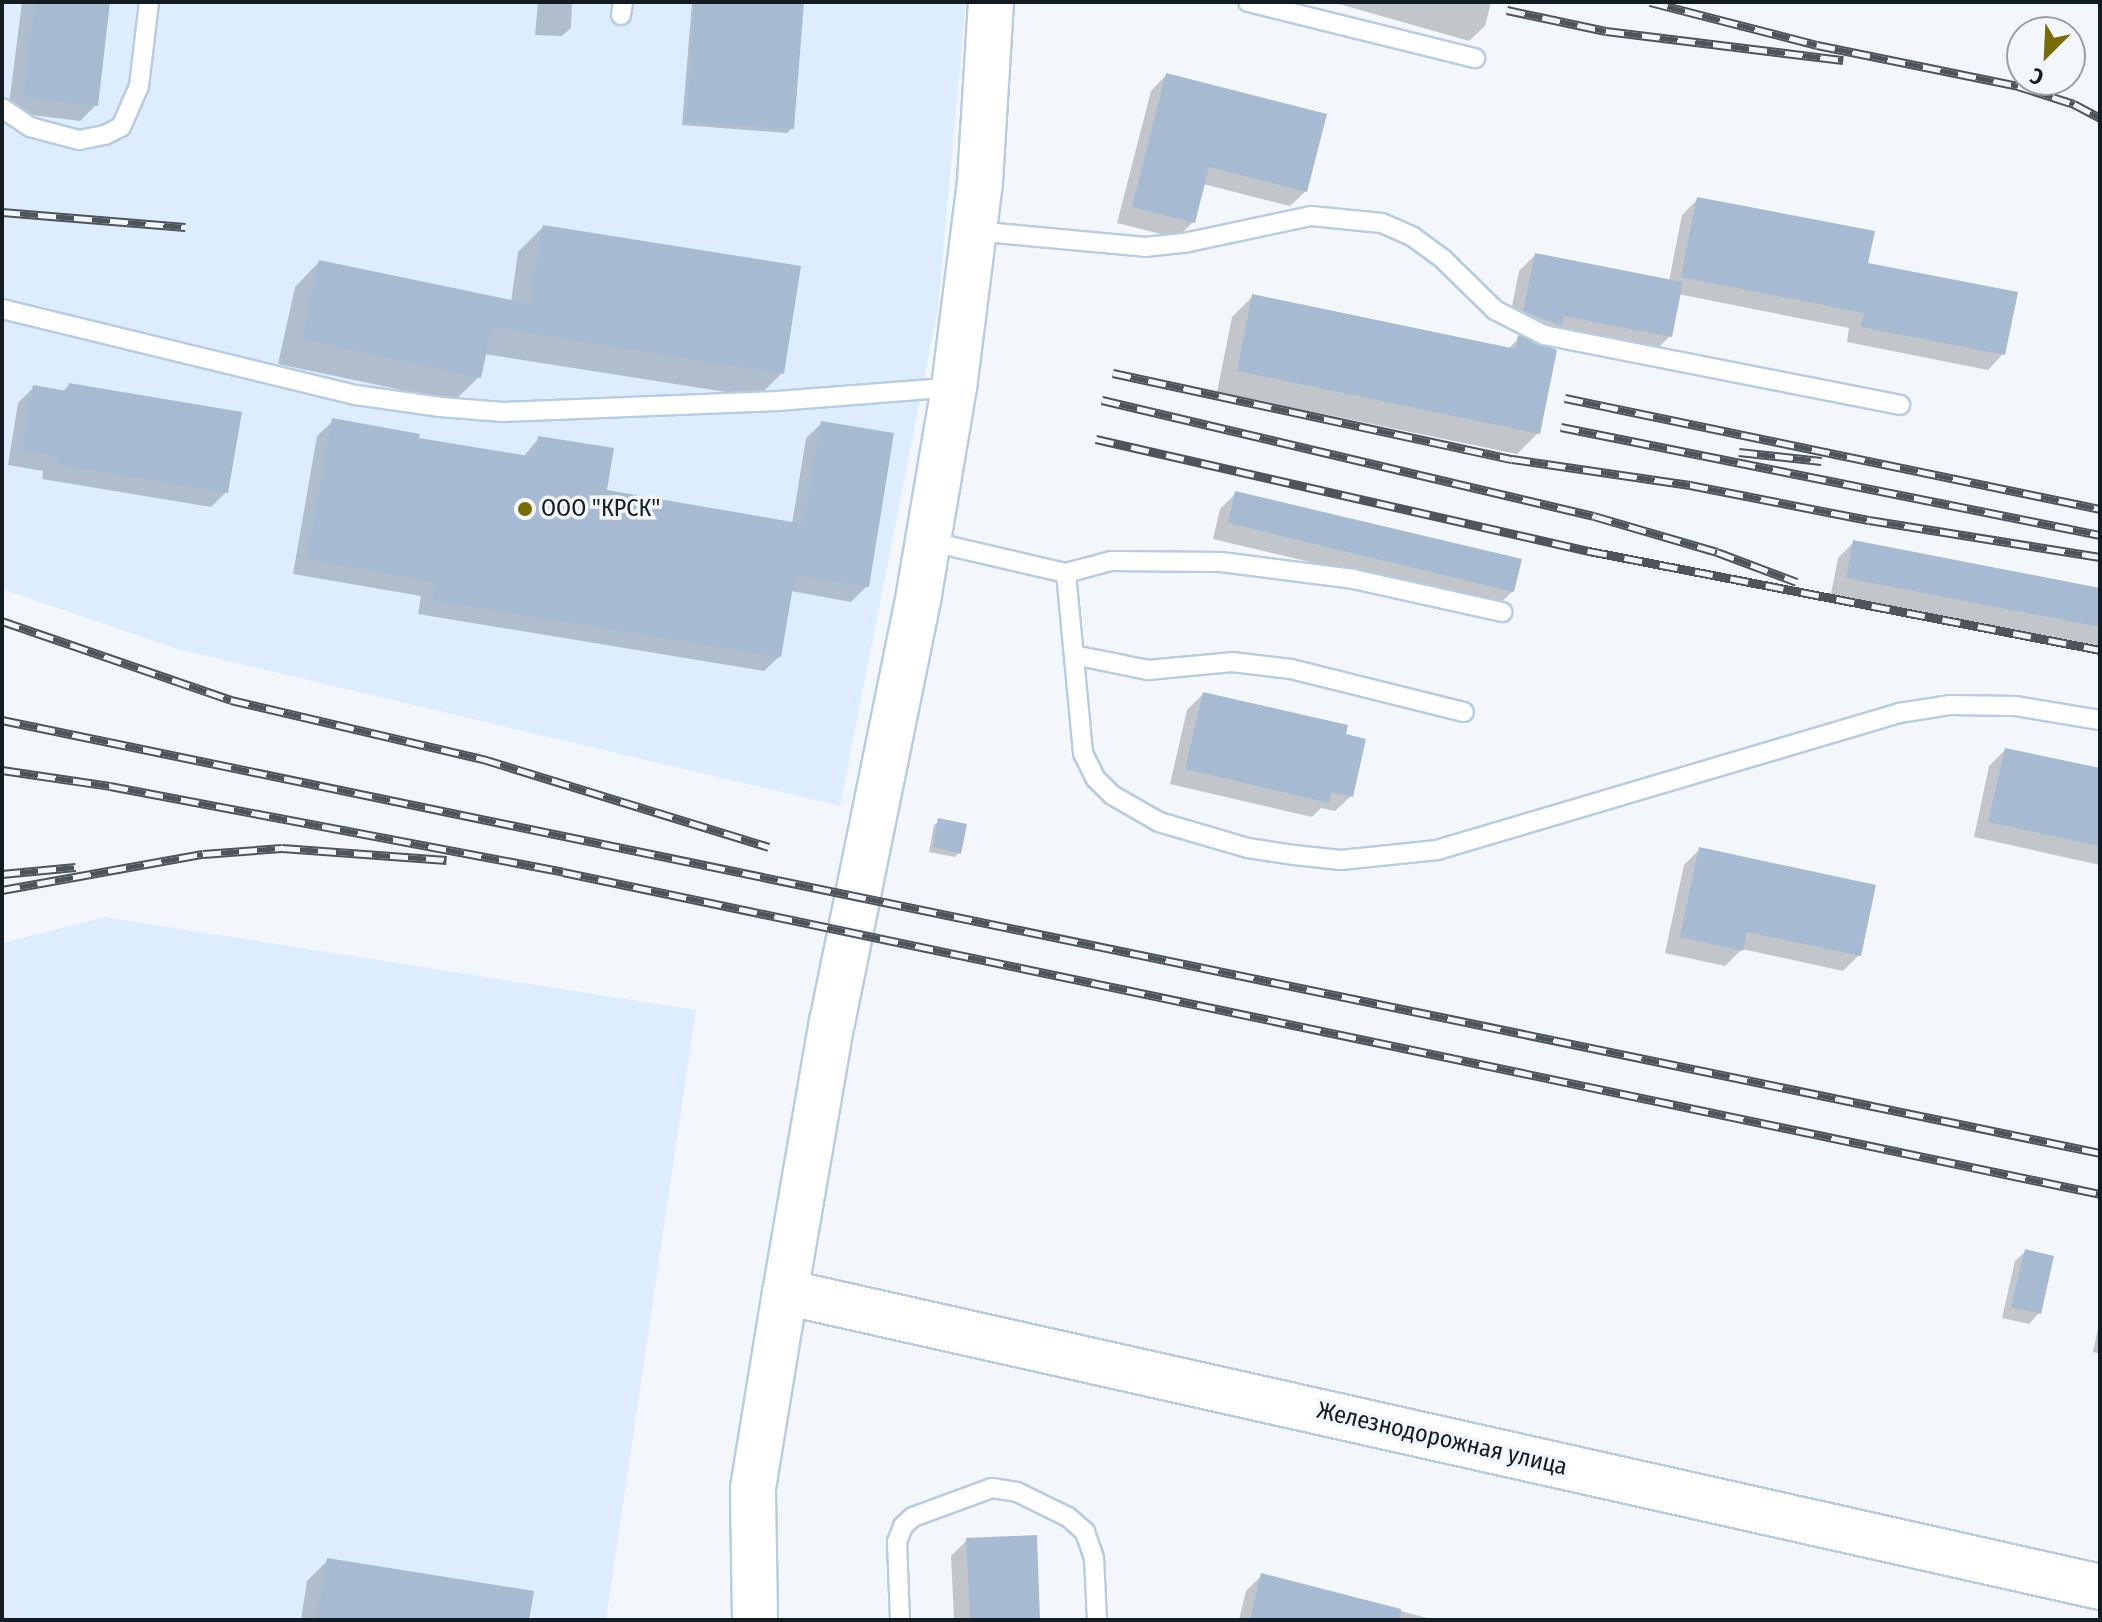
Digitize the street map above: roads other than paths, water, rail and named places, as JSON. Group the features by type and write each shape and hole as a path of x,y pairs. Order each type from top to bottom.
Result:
{"main road":[{"path":"755,1620 753,1488 832,1021 928,541 954,387 974,231 991,2"},
{"name":"Железнодорожная улица","path":"785,1292 2100,1587"}],"lane":[{"path":"2,108 30,127 54,136 79,140 105,135 121,127 139,86 149,2"},
{"path":"1248,2 1475,58"},
{"path":"974,231 1145,247 1184,243 1311,216 1382,223 1413,237 1443,259 1495,310 1544,335 1900,405"},
{"path":"2,309 356,395 440,407 503,412 778,401 954,387"},
{"path":"928,541 1066,573 1111,561 1236,563 1353,579 1502,612"},
{"path":"1066,573 1083,753 1095,778 1136,812 1201,836 1263,850 1341,860 1437,850 1899,713 1950,705 2016,706 2100,720"},
{"path":"1074,655 1148,670 1232,662 1291,669 1464,712"},
{"path":"900,1620 897,1542 903,1526 913,1517 992,1488 1017,1492 1068,1517 1085,1532 1094,1558 1097,1620"}],"railway":[{"path":"1650,2 1817,45 2018,86 2074,104 2100,118"},
{"path":"1507,10 1606,31 1843,60"},
{"path":"2,212 185,227"},
{"path":"1113,373 1512,459 1690,485 1869,520 2100,557"},
{"path":"1565,398 2100,509"},
{"path":"1102,400 1594,516 1717,552 1797,582"},
{"path":"1561,427 2100,535"},
{"path":"1096,439 1589,551 2100,650"},
{"path":"1739,452 1822,461"},
{"path":"2,621 231,700 483,759 769,847"},
{"path":"2,720 2100,1153"},
{"path":"2,770 110,786 563,872 2100,1194"},
{"path":"2,890 203,854 282,848 447,860"},
{"path":"2,874 76,867"}],"place":[{"name":"ООО \"КРСК\"","path":"525,509"}]}
